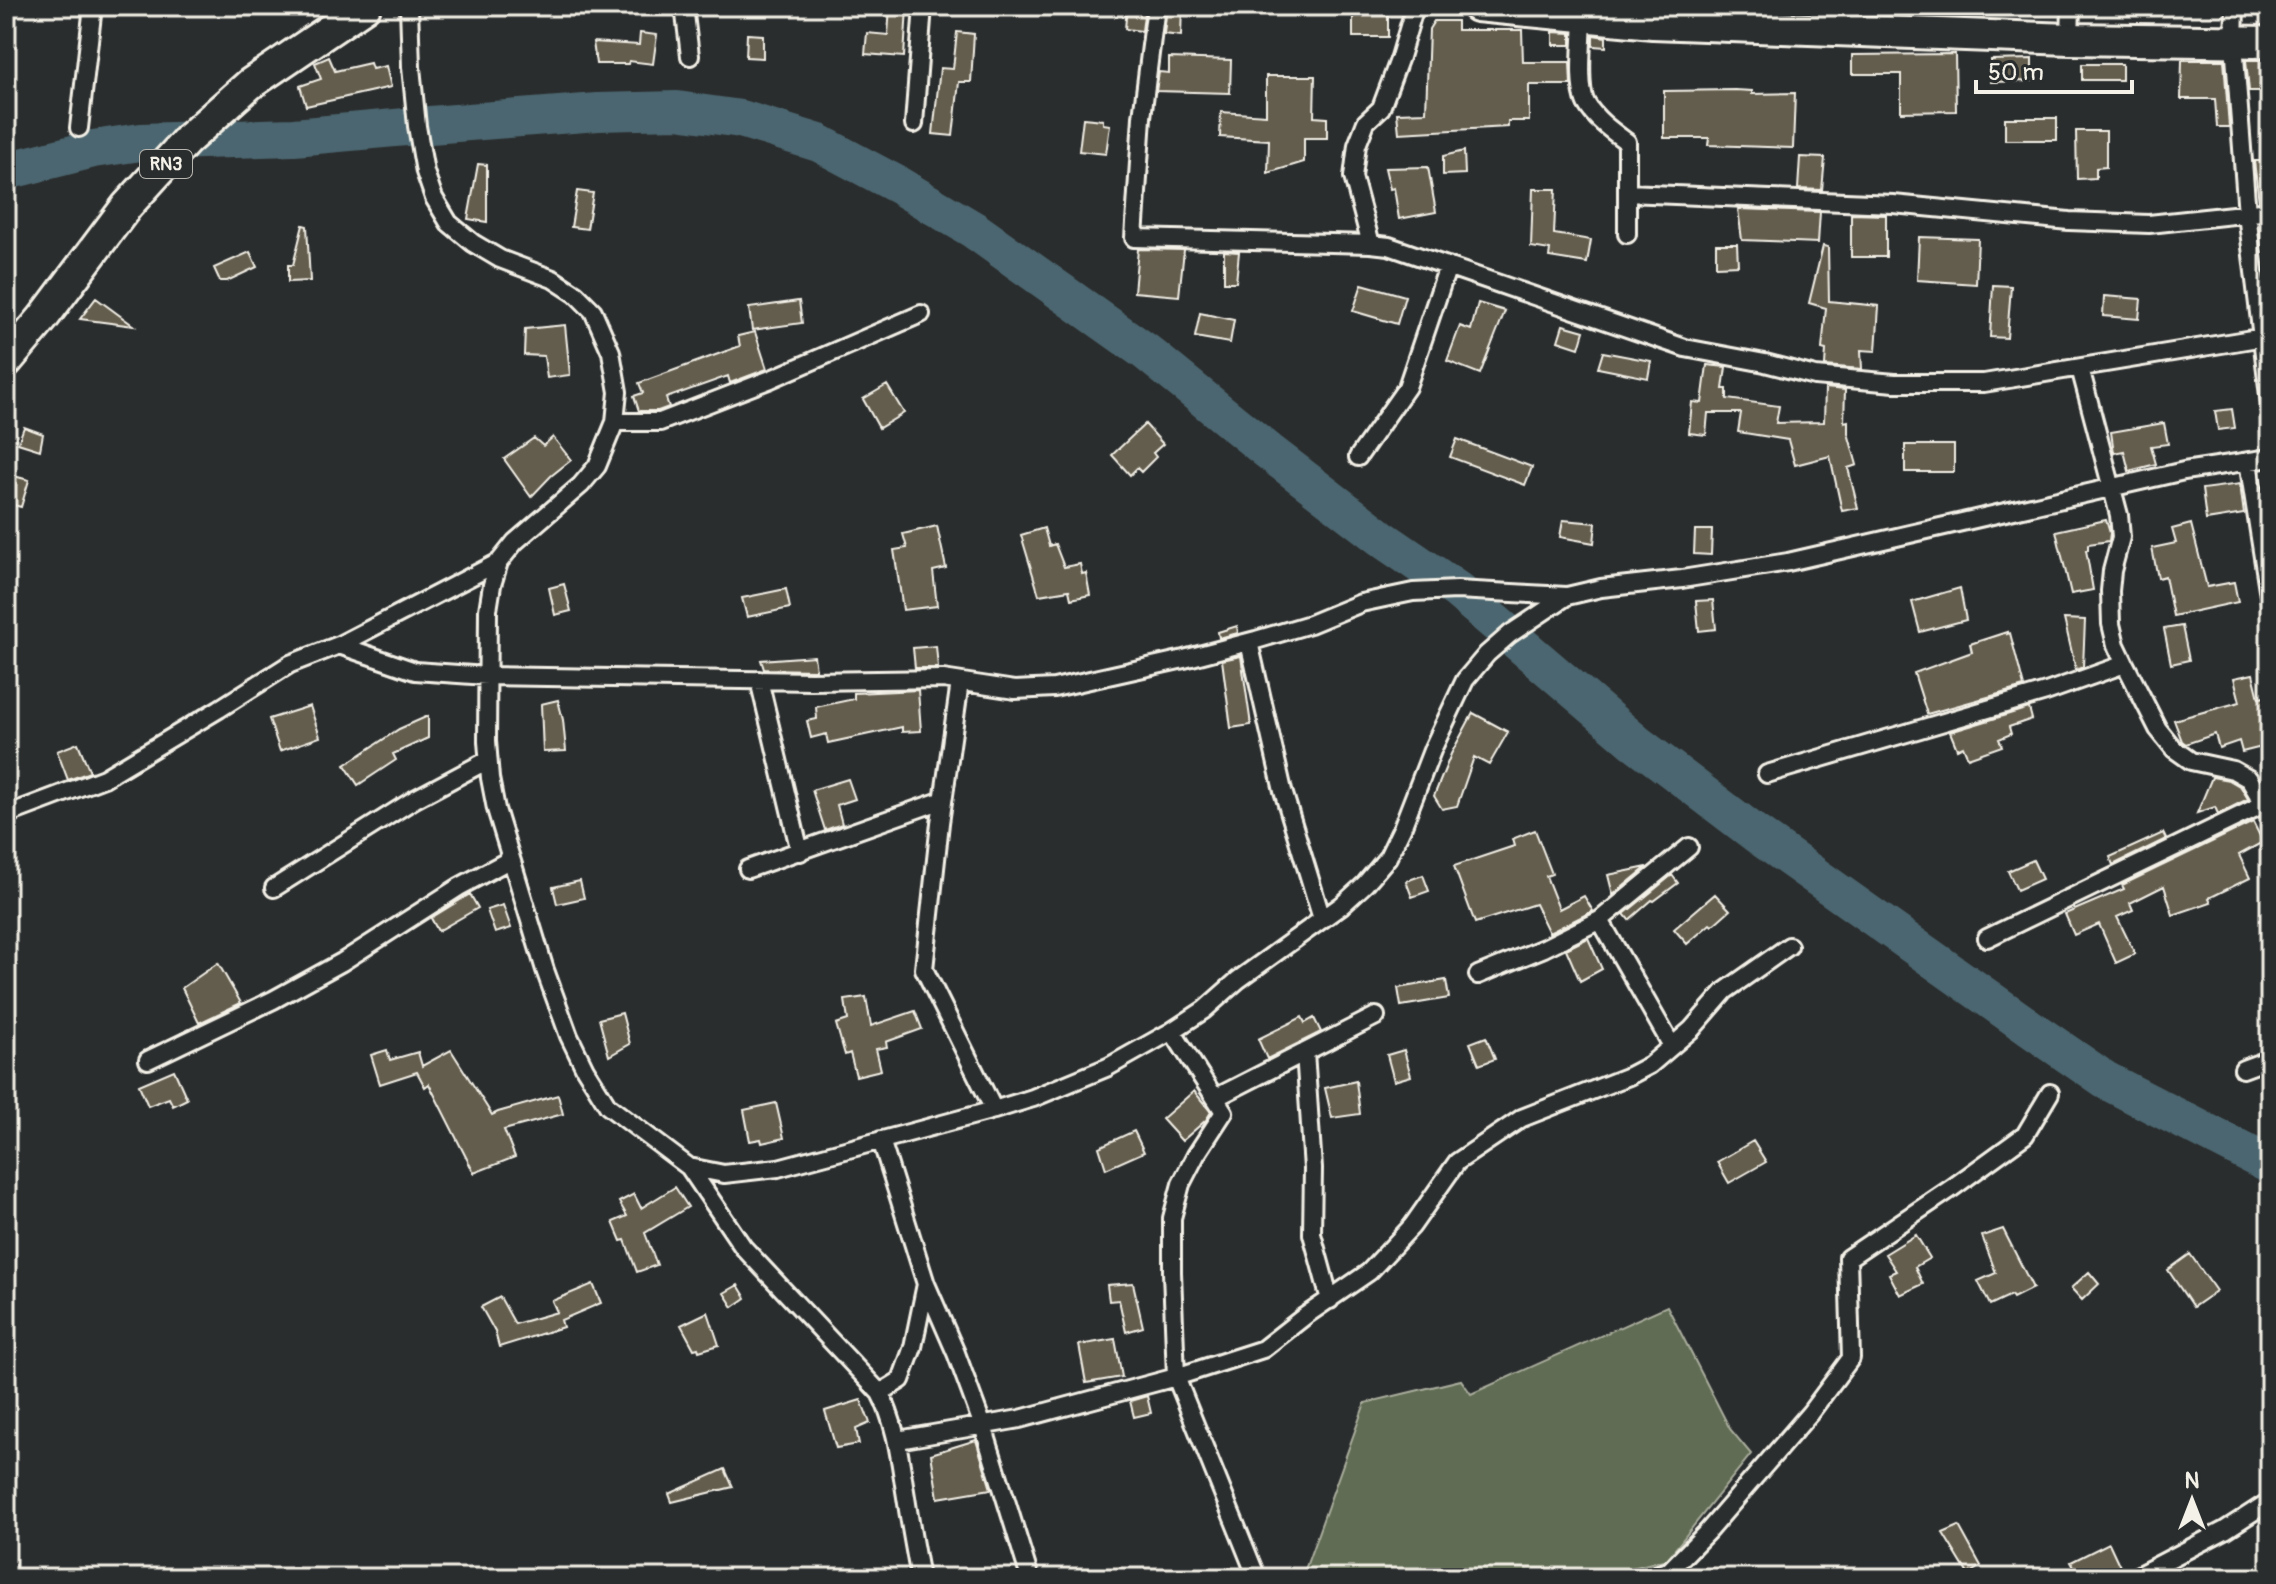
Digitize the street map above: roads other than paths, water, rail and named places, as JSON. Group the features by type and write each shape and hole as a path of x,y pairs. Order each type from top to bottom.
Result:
{"highway":[{"path":"1477,6 1583,16 1762,16 2070,39 2270,42"},
{"name":"RN3","path":"6,362 127,206 187,140 250,84 363,7"}],"street":[{"path":"79,128 93,6"},
{"path":"409,6 417,126 425,172 434,198 449,223 473,243 500,259 553,279 576,294 593,311 611,352 618,392 615,422 597,466 581,485 515,542 499,562 488,610 488,760 496,809 557,1005 585,1069 608,1106 689,1167 743,1247 880,1393 898,1440 920,1578"},
{"path":"684,6 690,56"},
{"path":"914,124 923,6"},
{"path":"1156,6 1142,117 1134,238 1389,246 1685,348 1815,376 1895,383 1984,383 2266,337"},
{"path":"1371,244 1353,177 1357,145 1366,122 1381,108 1415,6"},
{"path":"2070,39 2071,6"},
{"path":"2235,6 2234,43 2247,214 2266,337 2270,404"},
{"path":"1583,16 1582,86 1586,103 1605,125 1627,142 1627,234"},
{"path":"1627,193 1893,204 2069,221 2149,224 2270,211"},
{"path":"1358,457 1407,387 1448,266"},
{"path":"615,422 660,422 771,379 921,314"},
{"path":"1987,938 2266,802 2249,779 2233,770 2191,761 2174,749 2158,729 2116,645 2111,624 2110,591 2121,537 2119,515 2080,368"},
{"path":"339,645 415,671 487,676 943,679 1015,690 1054,688 1249,642 1310,624 1361,603 1413,592 1457,590 1567,596 1601,588 1721,574 1788,562 2184,471 2270,458"},
{"path":"2248,461 2270,602"},
{"path":"6,815 104,778 290,664 339,645 499,562"},
{"path":"689,1167 724,1174 778,1168 994,1110 1033,1098 1108,1067 1172,1031 1204,1010 1238,980 1365,884 1388,857 1465,680 1487,654 1510,634 1567,596"},
{"path":"1249,642 1283,791 1322,919"},
{"path":"1767,774 2046,692 2125,664"},
{"path":"759,680 800,852"},
{"path":"960,682 924,969 994,1110"},
{"path":"274,888 415,799 488,760"},
{"path":"748,869 943,800"},
{"path":"1478,975 1544,948 1600,920 1689,847"},
{"path":"148,1060 342,962 459,887 511,859"},
{"path":"1600,920 1672,1046"},
{"path":"898,1440 1020,1419 1176,1377 1263,1349 1369,1272 1412,1226 1457,1162 1522,1118 1650,1065 1692,1029 1725,991 1789,946"},
{"path":"1215,1098 1376,1016"},
{"path":"1172,1031 1224,1112 1181,1184 1172,1218 1176,1377 1257,1578"},
{"path":"1305,1052 1313,1169 1312,1234 1330,1300"},
{"path":"2243,1069 2270,1059"},
{"path":"1647,1578 1670,1570 1708,1531 1810,1413 1851,1358 1848,1258 2025,1135 2050,1093"},
{"path":"881,1140 926,1284 983,1426 1030,1578"},
{"path":"880,1393 901,1380 913,1347 926,1284"},
{"path":"2133,1578 2225,1530 2270,1501"}],"waterway":[{"path":"6,171 93,149 141,142 294,137 598,112 677,110 741,119 819,143 974,230 1146,352 1384,540 1457,590 1635,742 1756,834 2037,1033 2105,1080 2270,1165"}]}
